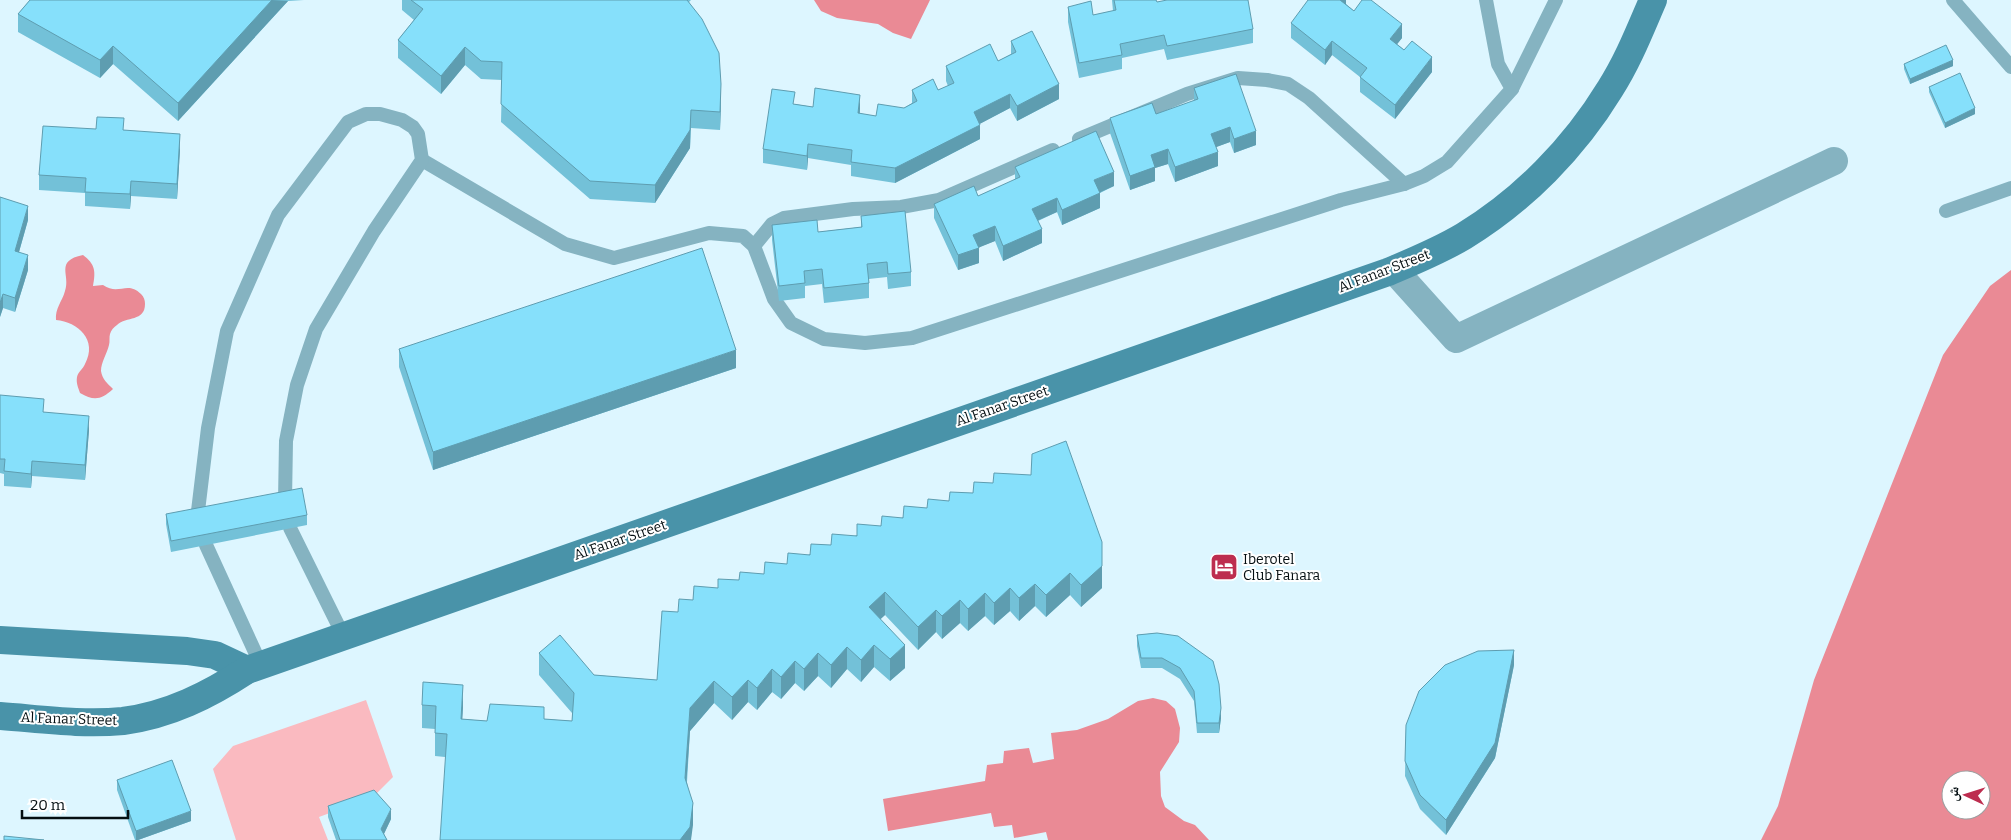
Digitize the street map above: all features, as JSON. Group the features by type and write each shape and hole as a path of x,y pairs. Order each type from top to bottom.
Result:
{"street":[{"name":"Al Fanar Street","path":"0,716 77,722 124,720 156,714 188,703 219,689 254,668 1394,270 1456,240 1498,213 1560,157 1610,90 1630,53 1653,0"},
{"path":"1394,270 1456,339 1834,161"},
{"path":"0,640 187,651 215,655 254,668"}],"lane":[{"path":"1486,0 1498,64 1512,89"},
{"path":"422,160 566,244 614,258 709,233 743,236 754,246 774,299 791,323 824,339 865,343 912,338 1341,200 1404,184 1424,176 1447,162 1512,89 1556,0"},
{"path":"1952,0 2011,67"},
{"path":"754,246 772,224 784,218 853,209 901,207 939,200 1178,98 1238,78 1288,84 1309,98 1404,184"},
{"path":"200,518 198,511 208,428 227,331 278,215 348,122 366,114 380,114 402,120 413,127 418,134 422,160 374,231 316,328 297,386 286,441 285,501"},
{"path":"1946,212 2011,188"},
{"path":"290,528 344,637"},
{"path":"206,545 254,668"}],"shaded area":[{"path":"814,0 930,0 911,39 893,33 878,24 837,18 821,11"},
{"path":"83,255 94,268 93,286 103,285 114,289 131,288 144,297 145,303 142,314 121,322 111,331 101,371 104,379 113,389 97,398 80,393 77,383 78,375 88,355 89,347 84,334 72,324 56,320 66,285 66,265 74,258"},
{"path":"2011,270 2011,840 1761,840 1778,806 1814,680 1943,355 1990,286"},
{"path":"1153,698 1166,701 1175,709 1180,728 1179,742 1160,772 1161,796 1165,807 1184,821 1195,825 1209,840 1048,840 1046,832 1014,838 1012,825 994,827 991,813 888,831 883,799 985,781 987,765 1003,763 1004,751 1029,748 1033,763 1054,759 1051,733 1077,730 1108,719 1138,701"},
{"path":"366,700 393,777 373,797 319,817 328,840 236,840 213,769 233,746"}],"building":[{"path":"30,0 272,0 178,103 113,46 100,60 18,14"},
{"path":"411,0 687,0 702,19 719,53 720,112 691,110 690,130 655,185 590,181 501,104 502,62 481,61 465,47 441,76 398,40 423,9"},
{"path":"1114,0 1156,0 1157,2 1167,0 1248,0 1253,29 1167,46 1164,35 1120,44 1122,55 1079,63 1068,7 1091,1 1093,15 1116,10"},
{"path":"1308,0 1340,0 1354,11 1362,0 1371,0 1402,24 1390,39 1404,50 1412,41 1432,57 1395,105 1360,77 1367,68 1332,41 1325,50 1291,23"},
{"path":"1032,31 1059,84 1017,106 1010,94 974,112 980,125 895,168 851,162 852,150 808,144 807,156 763,149 772,89 795,92 793,104 813,107 815,88 860,95 858,113 876,116 878,104 904,108 917,101 912,90 933,79 938,90 954,83 946,66 990,44 998,61 1016,52 1011,41"},
{"path":"1946,45 1953,60 1910,79 1904,64"},
{"path":"1960,73 1975,108 1945,123 1929,87"},
{"path":"1236,74 1256,131 1234,139 1230,127 1211,134 1218,152 1175,167 1168,149 1151,155 1155,167 1130,176 1110,118 1152,103 1156,114 1198,99 1194,88"},
{"path":"97,117 124,118 123,130 180,134 177,184 131,181 130,194 85,192 86,178 39,175 43,126 96,129"},
{"path":"1096,131 1114,172 1094,180 1100,193 1062,210 1057,198 1032,209 1042,229 1003,246 995,226 973,235 979,248 958,255 934,204 974,186 978,196 1020,177 1015,167"},
{"path":"0,197 28,206 15,251 28,255 15,298 3,294 0,303"},
{"path":"905,211 911,272 888,274 887,262 867,264 869,283 824,288 822,269 804,271 805,283 779,286 772,225 817,220 818,232 862,227 861,216"},
{"path":"702,248 736,350 433,452 399,349"},
{"path":"0,395 44,399 43,412 89,416 85,465 32,461 31,474 4,471 5,459 0,459"},
{"path":"1066,441 1102,542 1102,566 1081,585 1070,573 1046,595 1035,584 1019,598 1010,588 994,603 985,593 968,609 960,600 942,616 936,610 918,627 885,592 869,607 905,645 890,659 874,645 861,660 847,647 831,665 818,653 804,669 795,661 781,677 772,669 757,688 748,680 732,697 714,681 690,708 685,778 693,803 690,827 680,840 440,840 447,734 435,733 436,706 422,705 423,682 463,685 461,719 487,721 490,704 544,707 544,719 572,721 574,693 539,653 560,635 594,675 657,680 662,611 678,612 679,599 693,600 694,586 718,588 718,579 739,580 740,572 764,574 765,562 787,564 788,553 810,555 811,544 831,545 832,534 857,536 857,524 881,526 882,516 903,518 904,506 927,508 928,499 949,501 950,492 973,493 974,482 993,483 994,473 1031,475 1032,454"},
{"path":"302,488 307,515 171,541 166,514"},
{"path":"1157,633 1178,636 1213,661 1219,684 1221,708 1219,723 1197,723 1194,691 1180,668 1162,658 1141,658 1137,635"},
{"path":"1514,650 1495,743 1446,820 1420,795 1405,761 1406,725 1419,691 1445,665 1478,651"},
{"path":"172,760 191,811 136,831 117,780"},
{"path":"374,790 391,809 381,829 387,840 340,840 328,806"},
{"path":"4,836 44,840 4,840"}],"place":[{"name":"Iberotel Club Fanara","path":"1224,567"}]}
